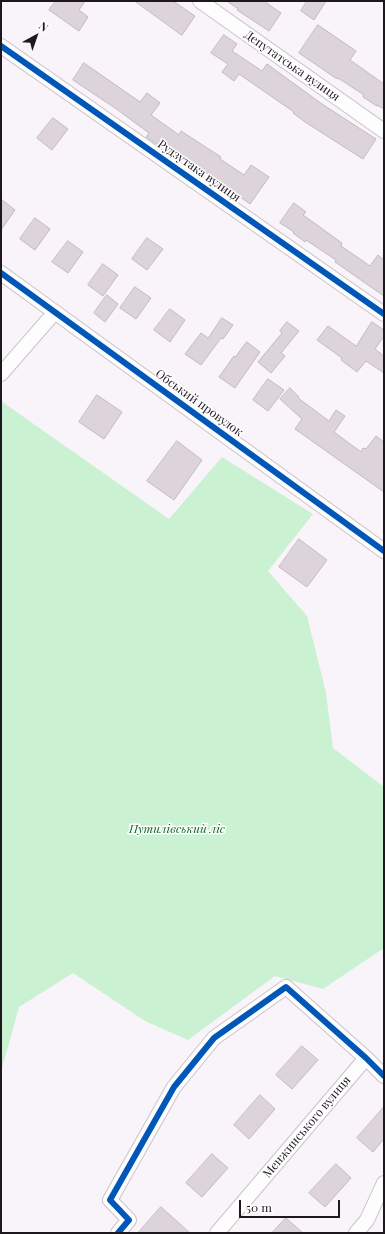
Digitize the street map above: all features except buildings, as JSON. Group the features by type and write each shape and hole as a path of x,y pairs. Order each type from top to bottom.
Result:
{"street":[{"name":"Депутатська вулиця","path":"200,1 384,130"},
{"name":"Рудзутака вулиця","path":"1,46 384,314"},
{"name":"Обський провулок","path":"1,273 384,551"},
{"path":"1,374 55,312"},
{"path":"118,1233 129,1220 110,1200 174,1087 214,1038 286,987 366,1058 384,1076"},
{"name":"Менжинського вулиця","path":"217,1233 366,1058"},
{"path":"356,1233 367,1220 384,1183"}],"green space":[{"name":"Путилівський ліс","path":"1,401 169,519 222,457 313,514 268,571 307,616 326,693 333,748 384,787 384,949 323,989 275,976 188,1040 145,1021 73,973 19,1007 1,1072"}],"cycle path":[{"path":"1,46 384,314"},
{"path":"1,273 384,551"},
{"path":"118,1233 129,1220 110,1200 174,1087 214,1038 286,987 366,1058 384,1076"}]}
